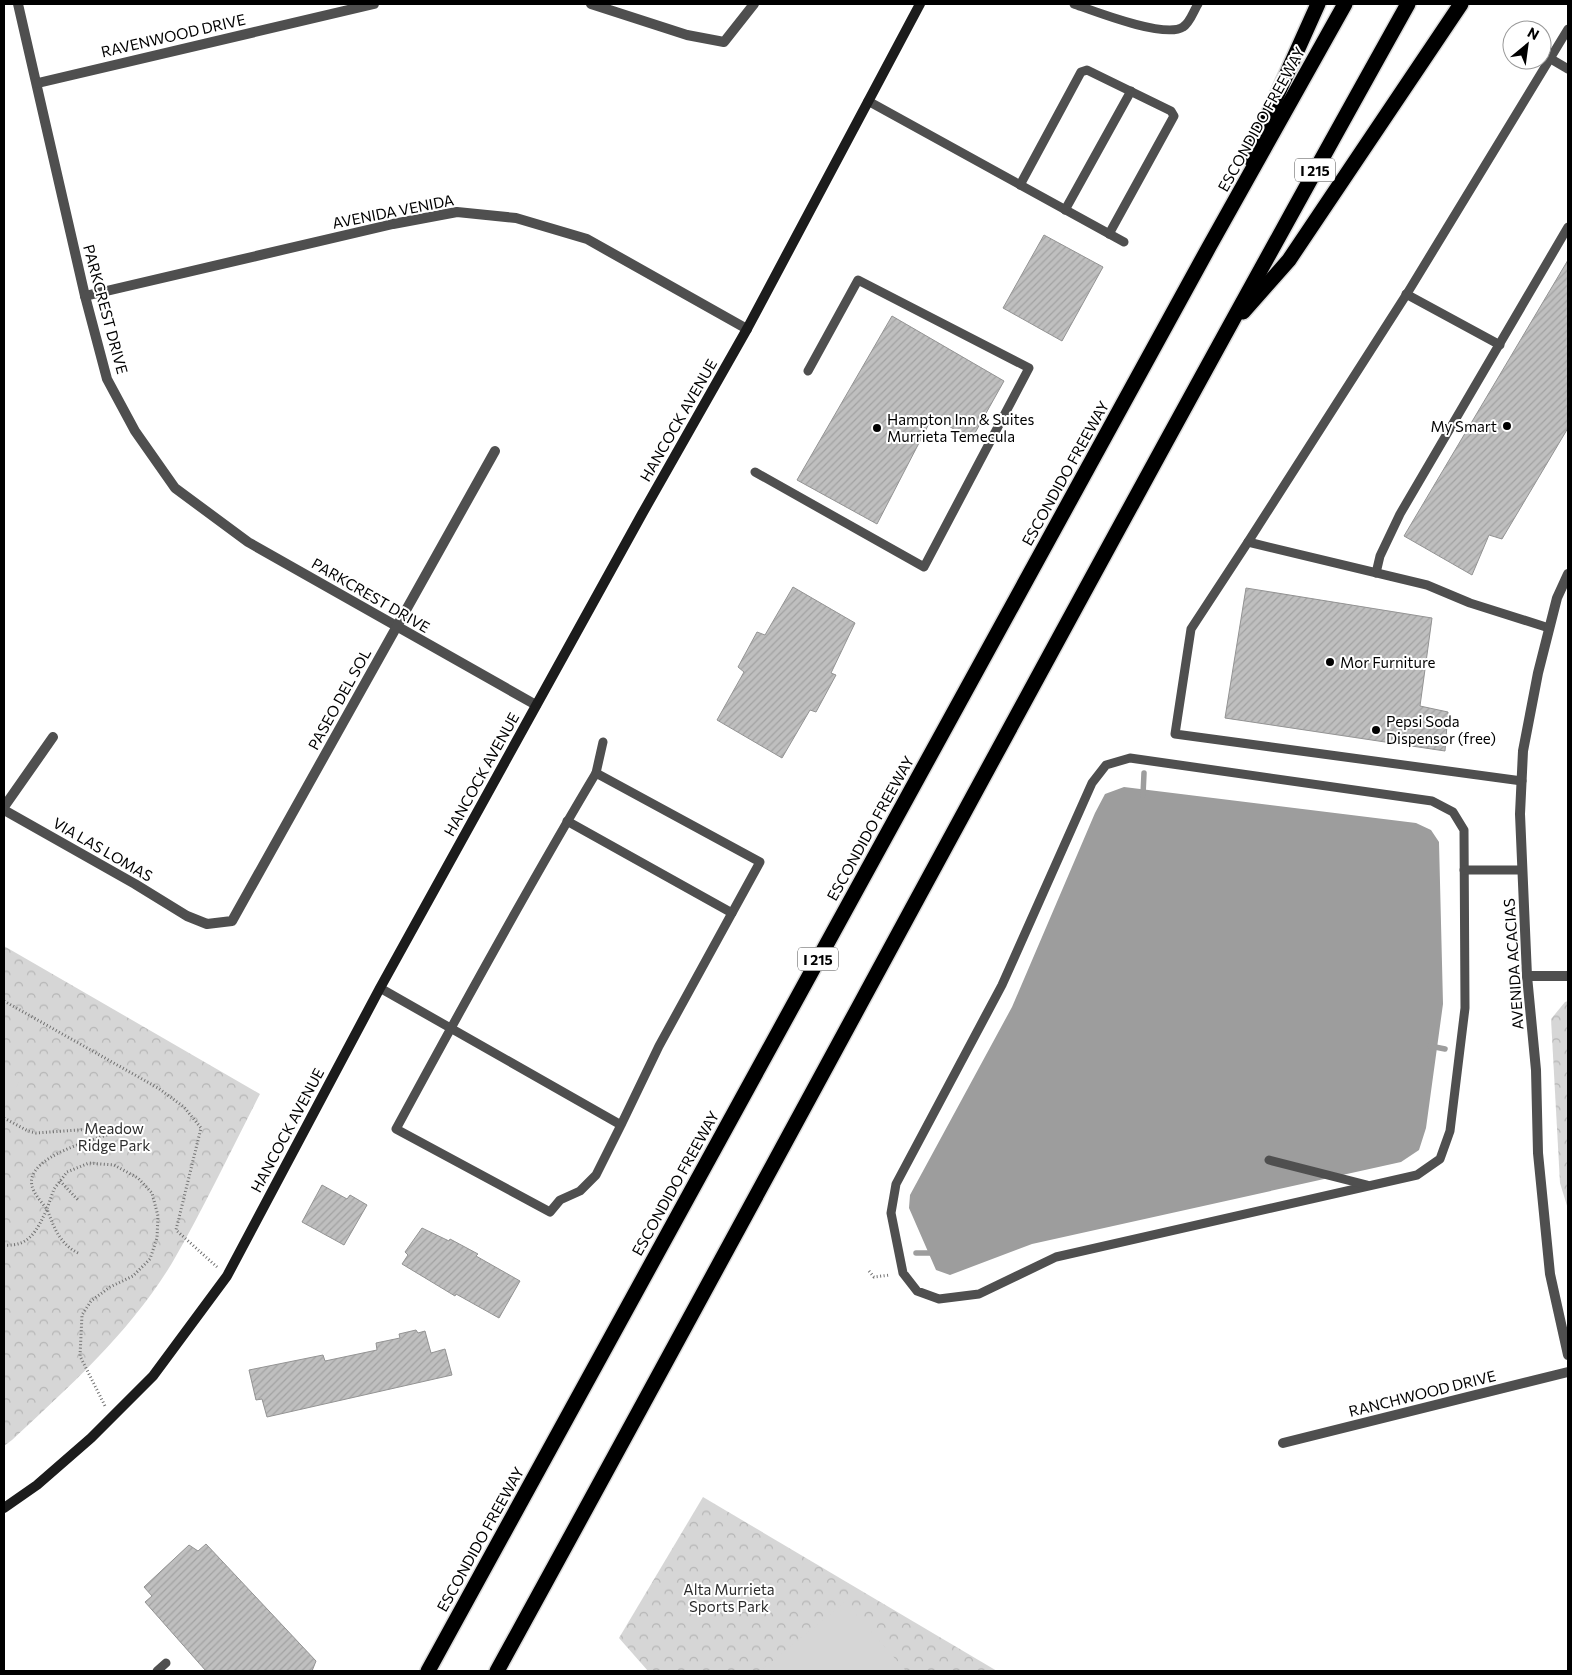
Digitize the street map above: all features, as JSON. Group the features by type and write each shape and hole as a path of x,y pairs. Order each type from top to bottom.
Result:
{"highway":[{"path":"1209,247 1318,4"},
{"name":"ESCONDIDO FREEWAY","path":"428,1671 1209,247 1345,4"},
{"name":"I 215","path":"497,1671 764,1184 1222,336 1408,4"},
{"path":"1222,336 1289,260 1460,4"}],"main road":[{"name":"HANCOCK AVENUE","path":"4,1508 37,1485 154,1376 227,1276 380,988 747,329 920,4"}],"street":[{"name":"PARKCREST DRIVE","path":"18,4 38,83 85,296 107,379 135,431 175,488 248,542 536,705"},
{"name":"RAVENWOOD DRIVE","path":"38,83 374,4"},
{"path":"591,4 687,35 724,42 754,4"},
{"name":"AVENIDA VENIDA","path":"85,296 393,224 457,212 516,218 587,239 747,329"},
{"name":"PASEO DEL SOL","path":"187,916 207,924 232,921 495,451"},
{"name":"AVENIDA ACACIAS","path":"1568,574 1557,598 1550,628 1523,751 1522,781 1522,870 1527,976 1536,1070 1538,1153 1550,1274 1568,1355"},
{"path":"4,808 53,737"},
{"name":"VIA LAS LOMAS","path":"4,808 187,916"},
{"path":"1527,976 1568,976"},
{"name":"RANCHWOOD DRIVE","path":"1284,1444 1568,1372"}],"lane":[{"path":"1074,4 1119,20 1173,31 1185,26 1198,4"},
{"path":"1552,57 1568,29"},
{"path":"1552,60 1568,69"},
{"path":"1020,184 1081,72 1086,70 1171,110 1174,116 1109,234"},
{"path":"1522,781 1175,734 1191,629 1406,294 1544,70"},
{"path":"1065,210 1131,91"},
{"path":"868,101 1124,242"},
{"path":"1376,573 1380,556 1400,514 1568,227"},
{"path":"755,472 924,567 1029,368 858,280 808,371"},
{"path":"1406,294 1500,345"},
{"path":"1248,542 1427,585 1470,603 1550,628"},
{"path":"596,773 760,862 659,1046 596,1175 580,1191 560,1200 550,1212 396,1129 450,1028 596,773 603,742"},
{"path":"1130,758 1432,801 1453,812 1464,830 1464,870 1465,1008 1450,1131 1440,1159 1417,1175 1056,1257 979,1294 940,1299 917,1291 903,1273 890,1213 896,1184 1002,985 1092,783 1106,765 1130,758"},
{"path":"567,822 732,913"},
{"path":"1464,870 1522,870"},
{"path":"380,988 622,1125"},
{"path":"1269,1160 1369,1186"},
{"path":"157,1671 166,1663"}],"path":[{"path":"4,1001 158,1088 184,1107 201,1128 176,1230 227,1276"},
{"path":"4,1118 28,1131 36,1133 104,1128 107,1131 107,1135 61,1152 45,1161 34,1173 32,1186 46,1209 58,1237 68,1248 78,1253"},
{"path":"4,1245 21,1243 30,1238 37,1231 54,1189 60,1181 67,1172 89,1162 114,1165 138,1178 152,1193 158,1216 157,1238 150,1259 133,1276 110,1287 92,1301 82,1315 80,1356 110,1418"},
{"path":"60,1181 79,1200"},
{"path":"869,1271 874,1277 903,1273"}],"green space":[{"name":"Meadow Ridge Park","path":"4,946 260,1094 195,1221 156,1288 119,1335 98,1357 56,1399 4,1446"},
{"path":"1568,1001 1568,1209 1560,1183 1551,1019"},
{"path":"4,1069 21,1079 4,1108"},
{"name":"Alta Murrieta Sports Park","path":"703,1497 997,1671 648,1671 619,1638"},
{"path":"845,1602 906,1671 760,1671"}],"shaded area":[{"path":"1124,787 1416,823 1431,830 1439,842 1443,1004 1426,1128 1419,1150 1401,1162 1032,1244 950,1275 936,1270 909,1208 910,1195 1012,1007 1095,813 1105,794"}],"building":[{"path":"1044,235 1103,267 1062,341 1003,308"},
{"path":"1568,260 1568,428 1502,539 1489,535 1472,575 1404,536"},
{"name":"Hampton Inn & Suites Murrieta Temecula","path":"892,316 1004,381 971,440 933,416 877,524 797,480"},
{"path":"793,587 855,623 831,673 836,675 816,712 810,710 782,758 717,720 744,672 738,667 757,632 765,635"},
{"name":"Mor Furniture","path":"1246,588 1432,618 1420,706 1448,712 1445,751 1225,718"},
{"path":"322,1185 347,1199 350,1195 367,1205 344,1245 302,1222"},
{"path":"422,1228 449,1241 450,1239 478,1254 476,1256 520,1281 499,1318 456,1294 455,1296 402,1264 408,1255 405,1252"},
{"path":"416,1330 418,1333 425,1331 431,1353 445,1349 452,1375 267,1417 262,1399 256,1400 249,1370 323,1355 325,1361 377,1350 376,1343 400,1338 399,1334"},
{"path":"206,1544 316,1661 312,1671 206,1671 145,1602 152,1596 144,1587 189,1545 198,1551"}],"waterway":[{"path":"1143,795 1144,773"},
{"path":"1430,1046 1445,1049"},
{"path":"916,1253 936,1253"}],"place":[{"name":"My Smart","path":"1507,426"},
{"name":"Hampton Inn & Suites Murrieta Temecula","path":"877,428"},
{"name":"Mor Furniture","path":"1330,662"},
{"name":"Pepsi Soda Dispensor (free)","path":"1376,730"}]}
